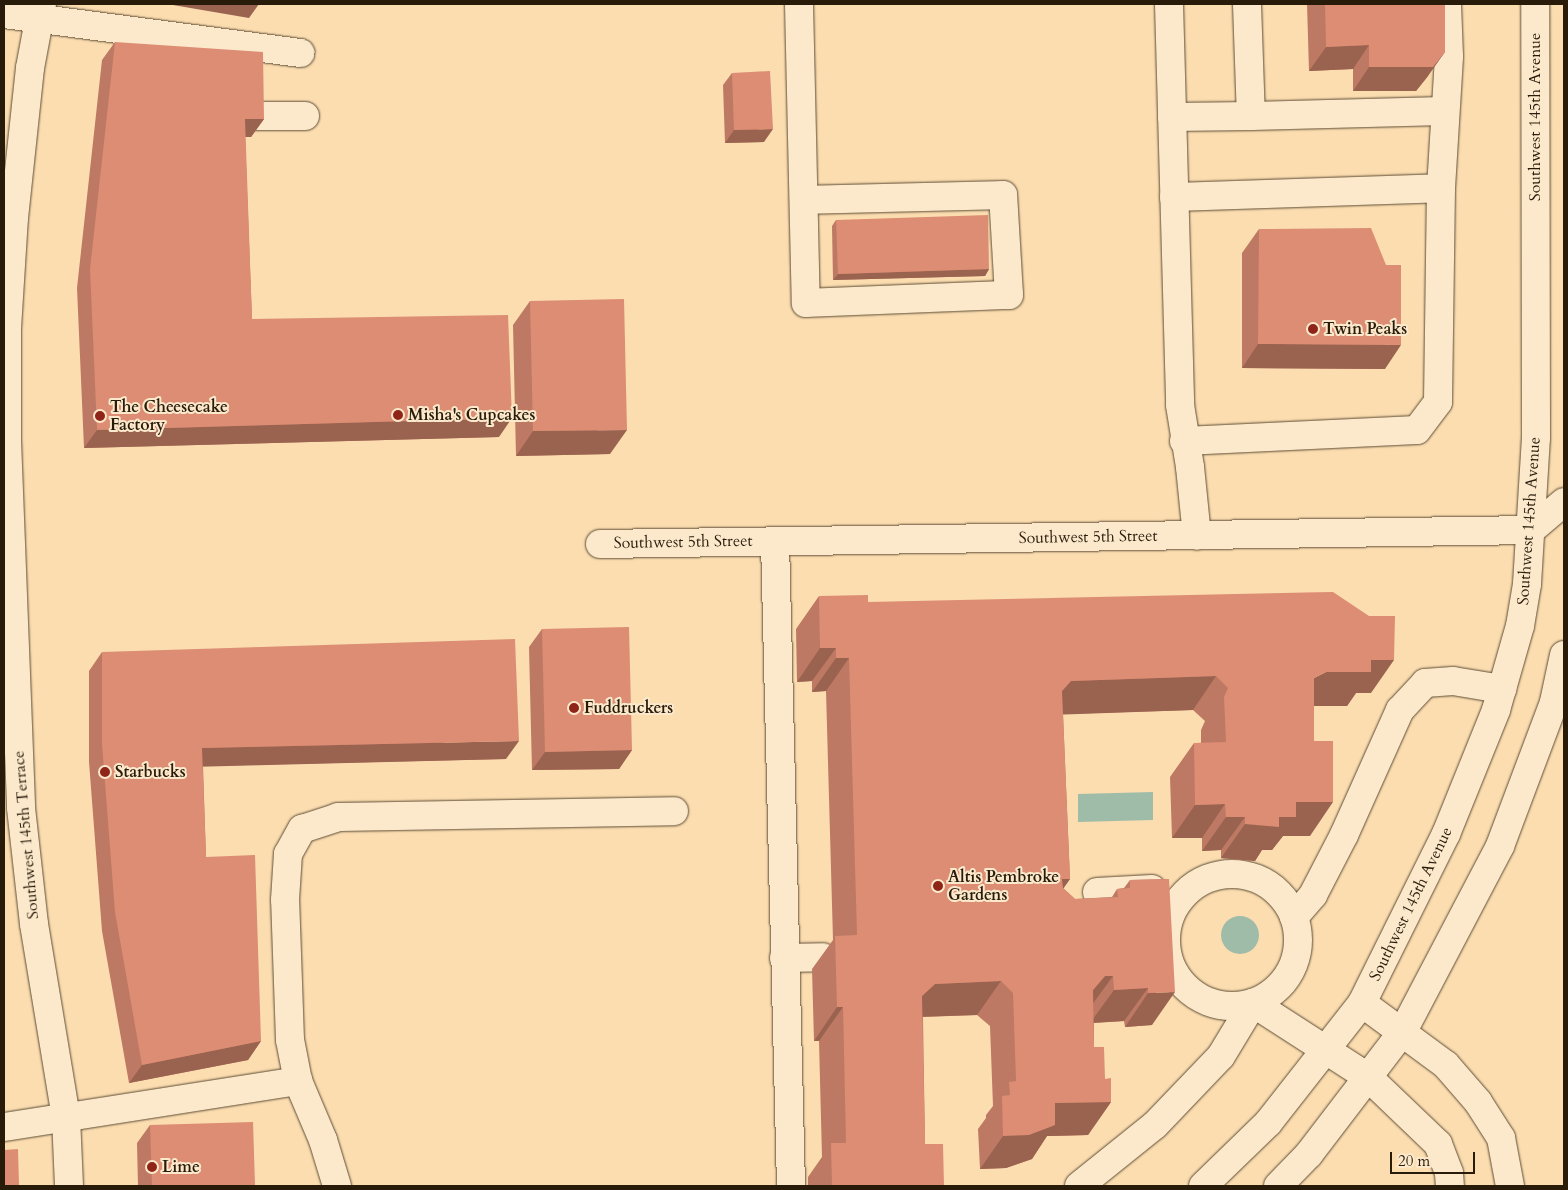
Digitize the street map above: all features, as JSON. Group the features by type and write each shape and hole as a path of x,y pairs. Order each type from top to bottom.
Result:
{"street":[{"path":"799,4 806,302 1009,294 1004,195 804,200"},
{"path":"1168,4 1184,441 1190,467 1197,536"},
{"path":"1247,4 1251,116"},
{"path":"1184,441 1417,430 1438,402 1441,188 1444,111 1449,56 1447,4"},
{"name":"Southwest 145th Avenue","path":"1203,1186 1268,1123 1362,1003 1446,834 1502,689 1520,626 1531,530 1536,438 1535,4"},
{"path":"4,14 41,12 300,53"},
{"name":"Southwest 145th Terrace","path":"41,12 30,68 14,217 7,328 7,440 21,808 34,924 66,1117 69,1186"},
{"path":"1172,117 1444,111"},
{"path":"256,116 305,116"},
{"path":"1174,197 1441,188"},
{"path":"1531,530 1564,502"},
{"name":"Southwest 5th Street","path":"600,544 1531,530"},
{"path":"775,540 791,1186"},
{"path":"1278,1186 1309,1154 1403,1031 1500,846 1554,702 1564,655"},
{"path":"1294,917 1313,895 1344,835 1400,710 1425,683 1453,681 1502,689"},
{"path":"337,1186 323,1140 298,1081 290,1040 285,900 288,854 302,829 338,817 674,811"},
{"path":"1224,874 1246,875 1267,883 1283,898 1294,917 1298,938 1296,959 1286,978 1272,993 1253,1003 1230,1006 1209,1003 1190,992 1175,975 1166,955 1165,932 1172,911 1184,893 1202,880 1224,874"},
{"path":"1096,892 1151,889 1184,893"},
{"path":"784,958 823,957"},
{"path":"1253,1003 1297,1034 1326,1048 1368,1077 1438,1144 1449,1173 1450,1186"},
{"path":"1079,1186 1154,1125 1221,1056 1253,1003"},
{"path":"1362,1003 1403,1031 1446,1065 1478,1102 1501,1138 1510,1186"},
{"path":"4,1127 298,1081"}],"shaded area":[{"path":"1153,792 1153,820 1078,822 1078,794"},
{"path":"1240,916 1253,922 1259,935 1253,948 1240,954 1227,948 1221,935 1227,922"}],"building":[{"path":"1325,4 1445,4 1445,52 1433,67 1369,67 1369,45 1326,47"},
{"path":"115,42 263,52 264,119 245,119 252,319 508,315 512,418 97,430 90,269"},
{"path":"770,71 773,129 734,130 732,73"},
{"path":"988,215 989,269 838,274 836,220"},
{"name":"Twin Peaks","path":"1371,228 1386,265 1401,265 1401,345 1258,344 1259,229"},
{"path":"624,299 627,430 533,431 530,301"},
{"name":"Altis Pembroke Gardens","path":"1333,592 1369,616 1395,616 1394,660 1371,660 1371,672 1326,672 1314,678 1314,741 1333,741 1333,802 1296,802 1296,817 1279,817 1279,827 1245,824 1245,817 1226,817 1225,804 1195,805 1194,743 1226,742 1224,697 1228,688 1216,676 1071,681 1062,691 1070,879 1062,879 1063,888 1075,899 1118,897 1117,889 1130,888 1130,880 1169,879 1175,992 1148,993 1148,988 1114,990 1113,976 1105,976 1093,990 1094,1047 1104,1047 1105,1079 1111,1078 1111,1102 1055,1103 1055,1125 1029,1135 1003,1136 1002,1096 1010,1095 1009,1082 1016,1081 1013,993 1001,981 935,984 922,996 925,1144 943,1144 944,1186 832,1186 831,1143 846,1143 843,1007 837,1007 835,936 857,935 849,658 836,658 836,648 820,648 819,596 868,595 868,602"},
{"name":"Fuddruckers","path":"629,627 632,750 545,752 542,629"},
{"path":"515,639 519,741 202,748 206,857 255,855 261,1041 142,1065 115,912 102,744 102,652"},
{"path":"253,1122 255,1186 152,1186 150,1125"},
{"path":"18,1149 19,1186 4,1186 4,1150"}],"place":[{"name":"Twin Peaks","path":"1313,329"},
{"name":"Misha's Cupcakes","path":"398,415"},
{"name":"The Cheesecake Factory","path":"100,416"},
{"name":"Fuddruckers","path":"574,708"},
{"name":"Starbucks","path":"105,772"},
{"name":"Altis Pembroke Gardens","path":"938,886"},
{"name":"Lime","path":"152,1167"}]}
